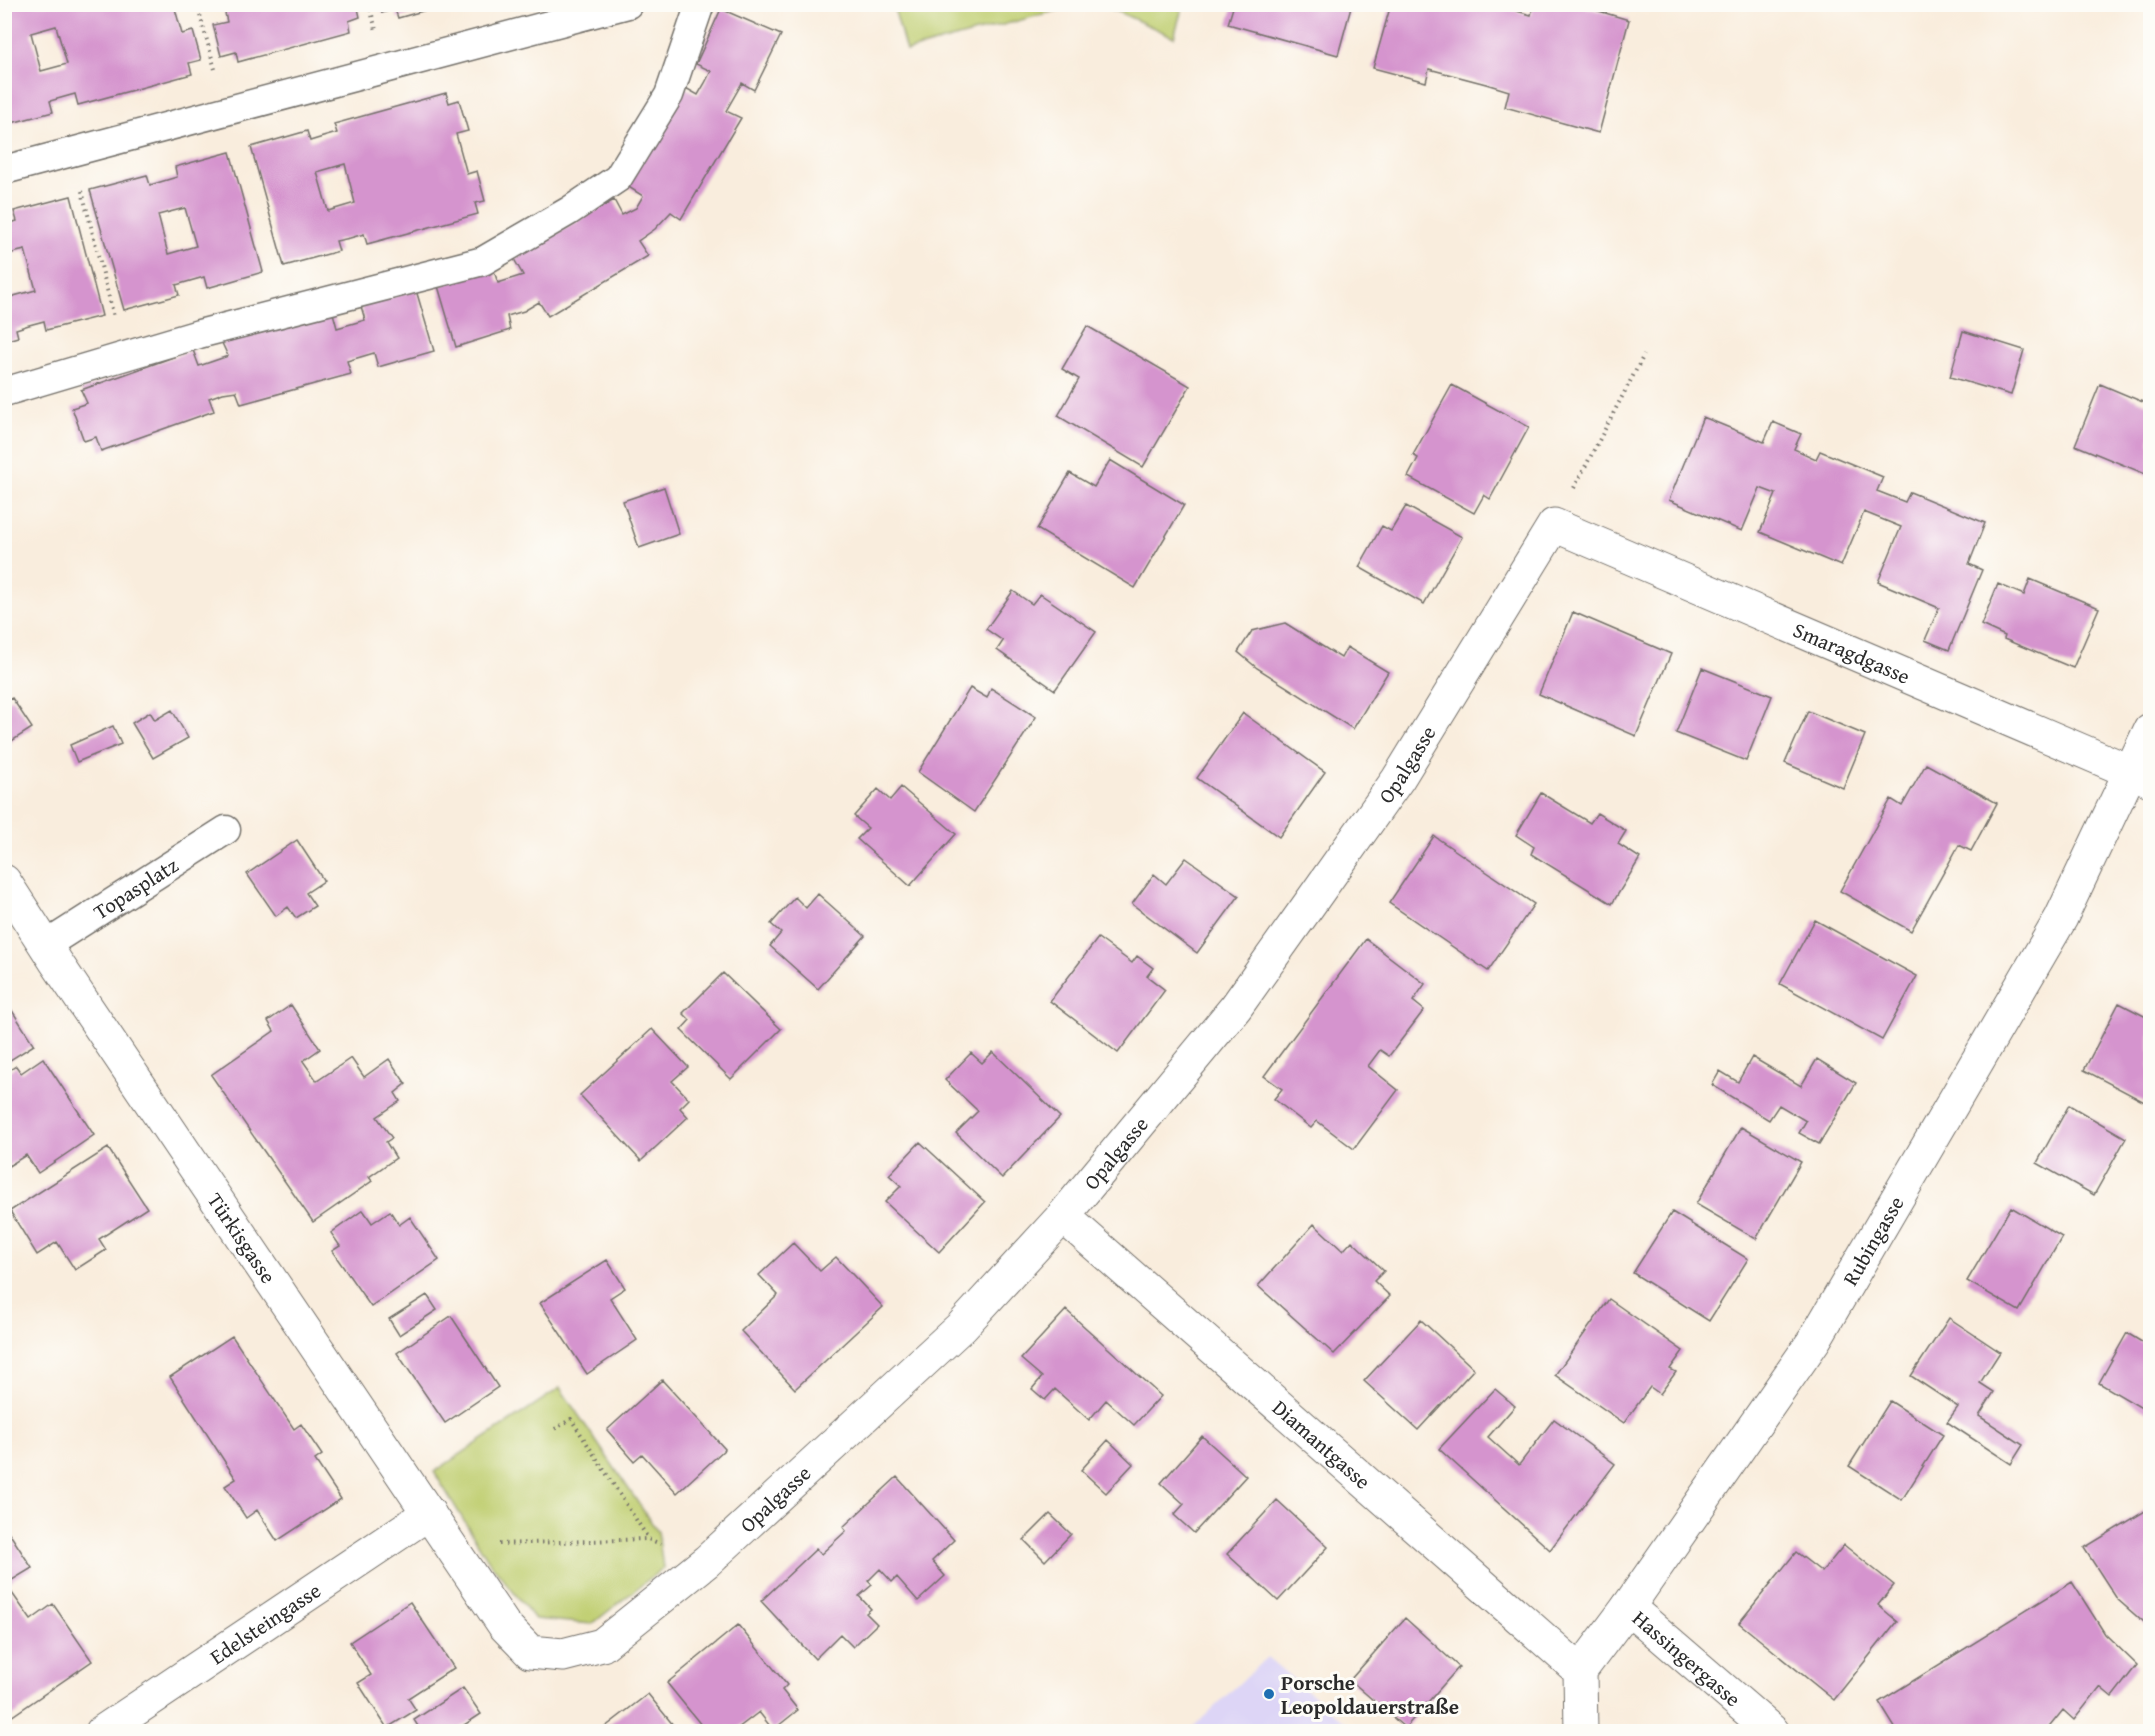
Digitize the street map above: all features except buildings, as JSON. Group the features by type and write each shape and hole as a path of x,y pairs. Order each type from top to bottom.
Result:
{"street":[{"name":"Smaragdgasse","path":"1554,525 2141,776"},
{"name":"Opalgasse","path":"429,1513 504,1625 530,1652 563,1655 602,1645 707,1561 962,1326 1063,1216 1236,1007 1398,779 1554,525"},
{"name":"Rubingasse","path":"1580,1671 1628,1607 1815,1339 2061,918 2141,776 2151,730"},
{"path":"4,880 51,953"},
{"name":"Türkisgasse","path":"51,953 429,1513"},
{"name":"Diamantgasse","path":"1063,1216 1580,1671"},
{"name":"Edelsteingasse","path":"102,1731 429,1513"},
{"name":"Hassingergasse","path":"1628,1607 1773,1731"},
{"path":"1580,1671 1581,1731"}],"lane":[{"path":"4,170 628,4"},
{"path":"4,392 199,334 483,261 569,211 618,178 669,94 700,4"},
{"name":"Topasplatz","path":"51,953 226,830"}],"path":[{"path":"197,4 226,111"},
{"path":"72,152 124,356"},
{"path":"1554,525 1644,355"},
{"path":"555,1429 571,1419 648,1539"},
{"path":"497,1544 648,1539 667,1545"}],"shaded area":[{"name":"Porsche Leopoldauerstraße","path":"1267,1657 1355,1731 1189,1731"}],"green space":[{"path":"893,4 1077,4 1077,5 906,51"},
{"path":"1103,5 1183,5 1174,37"},
{"path":"560,1388 658,1532 663,1568 592,1624 535,1619 488,1560 434,1472"}],"place":[{"name":"Porsche Leopoldauerstraße","path":"1269,1694"}]}
